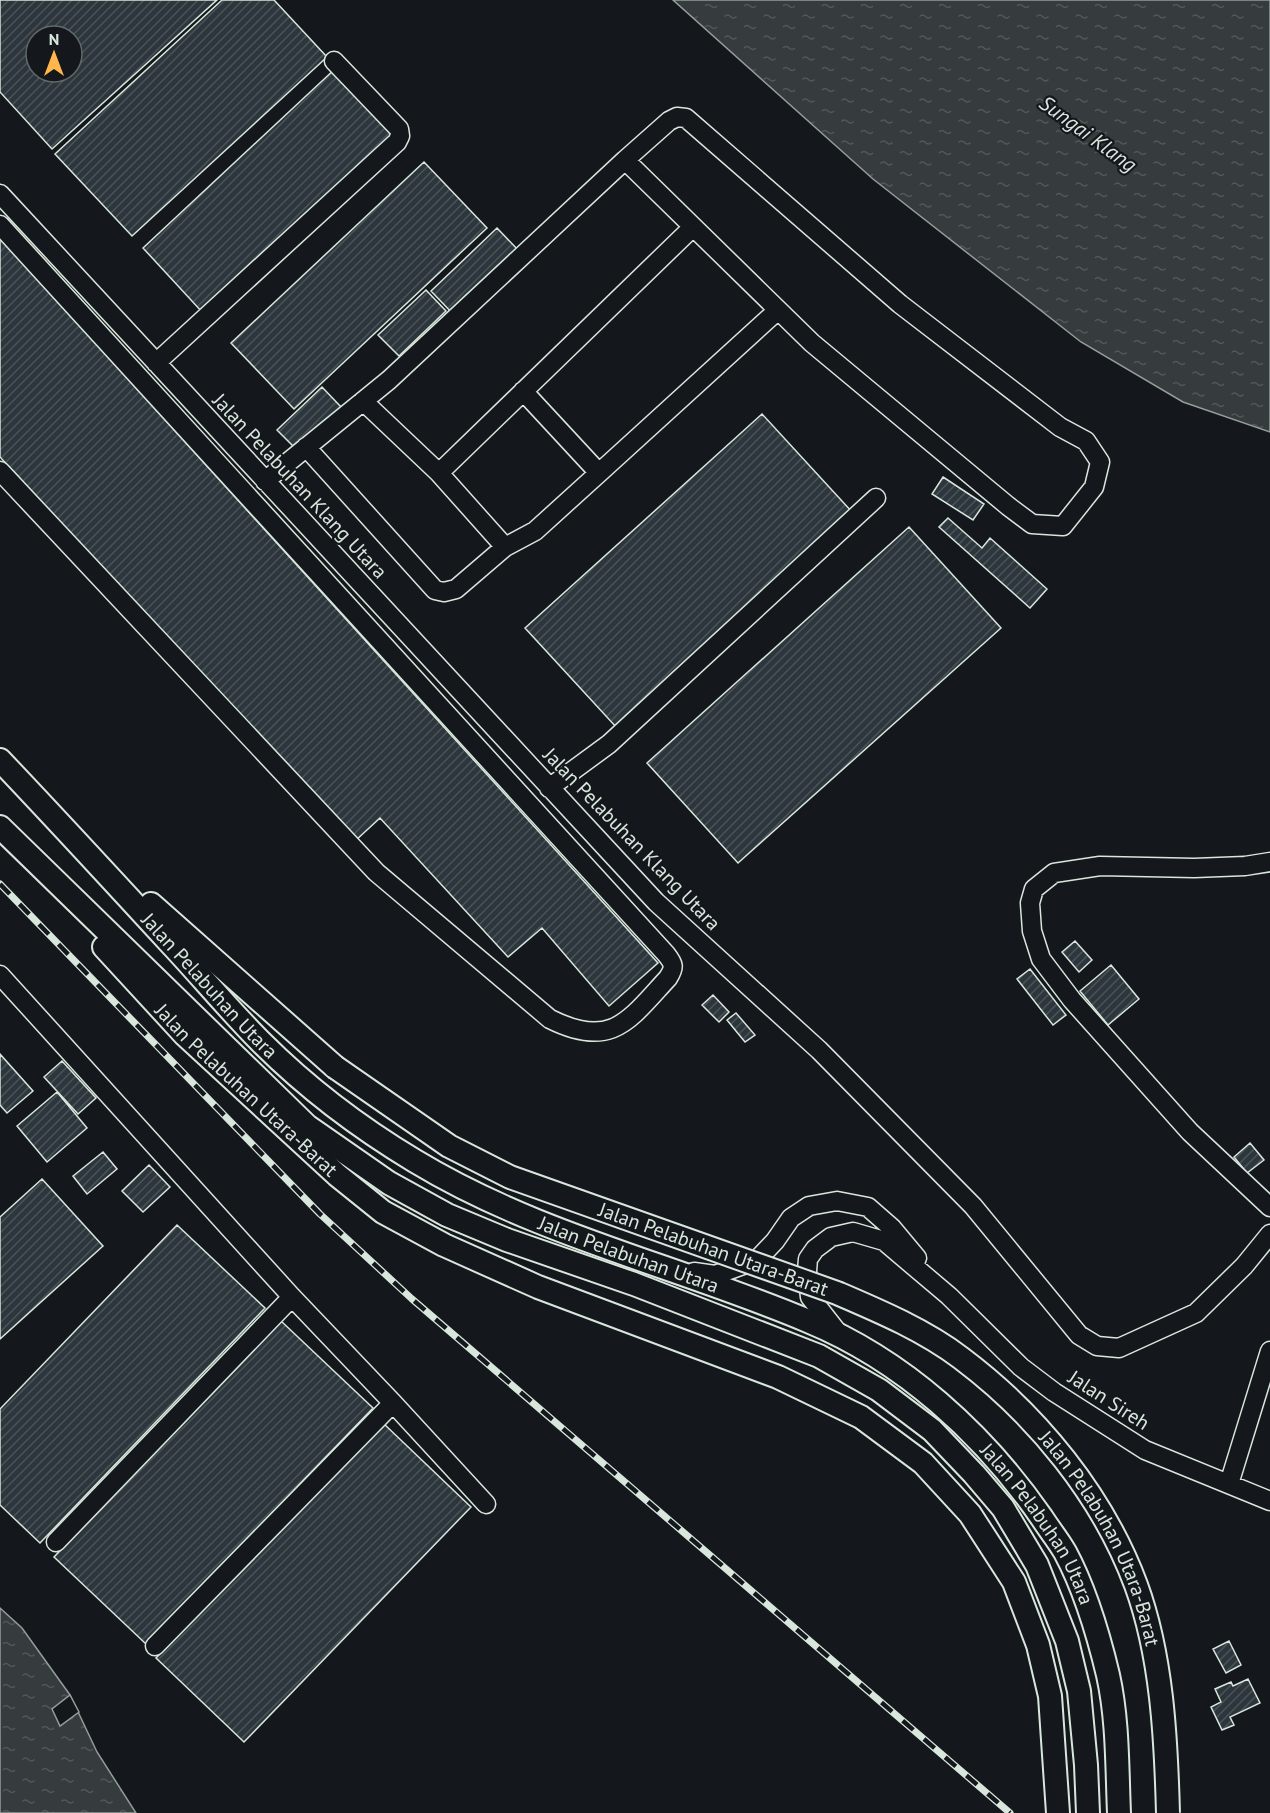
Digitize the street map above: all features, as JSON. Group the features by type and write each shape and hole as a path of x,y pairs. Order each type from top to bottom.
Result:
{"main road":[{"name":"Jalan Pelabuhan Utara","path":"0,760 262,1043 320,1094 356,1121 416,1162 498,1205 655,1266 809,1321 843,1337 885,1362 923,1389 972,1435 1021,1488 1064,1552 1096,1630 1109,1679 1116,1728 1119,1813"},
{"name":"Jalan Pelabuhan Utara-Barat","path":"58,821 335,1067 449,1146 510,1177 837,1293 909,1326 960,1357 1000,1390 1039,1430 1083,1486 1112,1532 1136,1585 1159,1684 1168,1813"},
{"name":"Jalan Pelabuhan Utara","path":"0,827 307,1126 390,1183 447,1215 507,1240 634,1284 819,1356 879,1390 932,1430 1003,1508 1036,1565 1067,1641 1079,1690 1088,1813"},
{"name":"Jalan Pelabuhan Utara-Barat","path":"17,842 114,958 185,1035 337,1175 383,1212 424,1234 538,1287 778,1377 861,1417 923,1463 970,1514 1014,1582 1038,1646 1050,1696 1058,1813"}],"street":[{"path":"156,363 397,142 400,136 399,129 334,61"},
{"path":"265,481 398,372 625,160 676,117 686,118 900,304 1060,427 1086,441 1100,462 1094,487 1063,526 1032,524 812,343 625,160"},
{"name":"Jalan Pelabuhan Klang Utara","path":"0,194 656,902 819,1050 973,1206 1079,1335 1097,1346 1119,1348 1196,1312 1244,1266 1270,1234"},
{"path":"0,225 666,954 673,963 674,970 628,1021 615,1028 582,1031 563,1026 550,1019 376,872 0,471"},
{"path":"439,473 693,227"},
{"path":"306,447 435,590 444,592 456,589 505,547 535,531 778,310"},
{"path":"523,391 599,473"},
{"path":"363,401 439,473 505,547"},
{"path":"549,788 609,744 876,498"},
{"path":"1270,862 1245,866 1194,868 1100,866 1054,873 1034,889 1030,903 1032,932 1041,959 1072,1000 1190,1132 1270,1207"},
{"path":"0,975 292,1297 486,1504"},
{"path":"655,1266 715,1275 757,1260 775,1241 791,1218 809,1206 837,1201 868,1207 892,1228 949,1296"},
{"path":"843,1337 819,1311 810,1297 808,1259 815,1249 831,1237 853,1232 884,1241 949,1296"},
{"name":"Jalan Sireh","path":"949,1296 1021,1367 1054,1392 1145,1450 1270,1501"},
{"path":"56,1542 292,1297"},
{"path":"1229,1484 1270,1351"},
{"path":"154,1646 393,1403"}],"water":[{"name":"Sungai Klang","path":"673,0 1270,0 1270,432 1183,402 1081,342 873,179"},
{"path":"0,1608 22,1628 70,1695 97,1752 136,1813 0,1813"}],"pier":[{"path":"70,1695 79,1712 60,1726 52,1709"}],"building":[{"path":"0,0 217,0 52,149 0,92"},
{"path":"222,0 274,0 327,57 132,236 55,154"},
{"path":"337,67 398,132 203,313 143,248"},
{"path":"424,162 487,228 294,409 231,343"},
{"path":"497,228 520,252 454,315 431,291"},
{"path":"0,238 658,963 609,1006 542,928 508,957 380,818 355,841 0,457"},
{"path":"426,290 446,311 399,356 378,335"},
{"path":"322,387 342,408 297,450 277,430"},
{"path":"762,414 853,513 617,728 525,628"},
{"path":"943,477 984,504 973,520 932,494"},
{"path":"948,518 982,548 990,538 1047,589 1030,608 939,527"},
{"path":"909,527 1001,628 738,863 647,763"},
{"path":"1075,941 1092,960 1079,972 1062,952"},
{"path":"1111,965 1139,999 1108,1025 1080,991"},
{"path":"1030,969 1066,1015 1053,1025 1017,979"},
{"path":"713,995 729,1012 719,1022 702,1005"},
{"path":"736,1013 755,1035 745,1042 727,1020"},
{"path":"0,1054 33,1091 7,1113 0,1105"},
{"path":"62,1061 96,1098 78,1114 44,1077"},
{"path":"57,1092 87,1128 47,1162 17,1126"},
{"path":"1250,1143 1264,1160 1247,1173 1234,1157"},
{"path":"103,1152 117,1169 87,1194 73,1176"},
{"path":"149,1165 170,1187 143,1212 122,1191"},
{"path":"42,1179 103,1246 0,1339 0,1217"},
{"path":"177,1225 265,1308 40,1543 0,1505 0,1409"},
{"path":"281,1321 373,1408 146,1644 54,1557"},
{"path":"383,1423 471,1507 244,1742 156,1658"},
{"path":"1229,1641 1241,1665 1226,1673 1213,1649"},
{"path":"1248,1679 1260,1703 1230,1717 1234,1725 1222,1730 1211,1707 1221,1702 1215,1689 1231,1682 1233,1686"}],"railway":[{"path":"0,884 320,1214 412,1299 1010,1813"}]}
